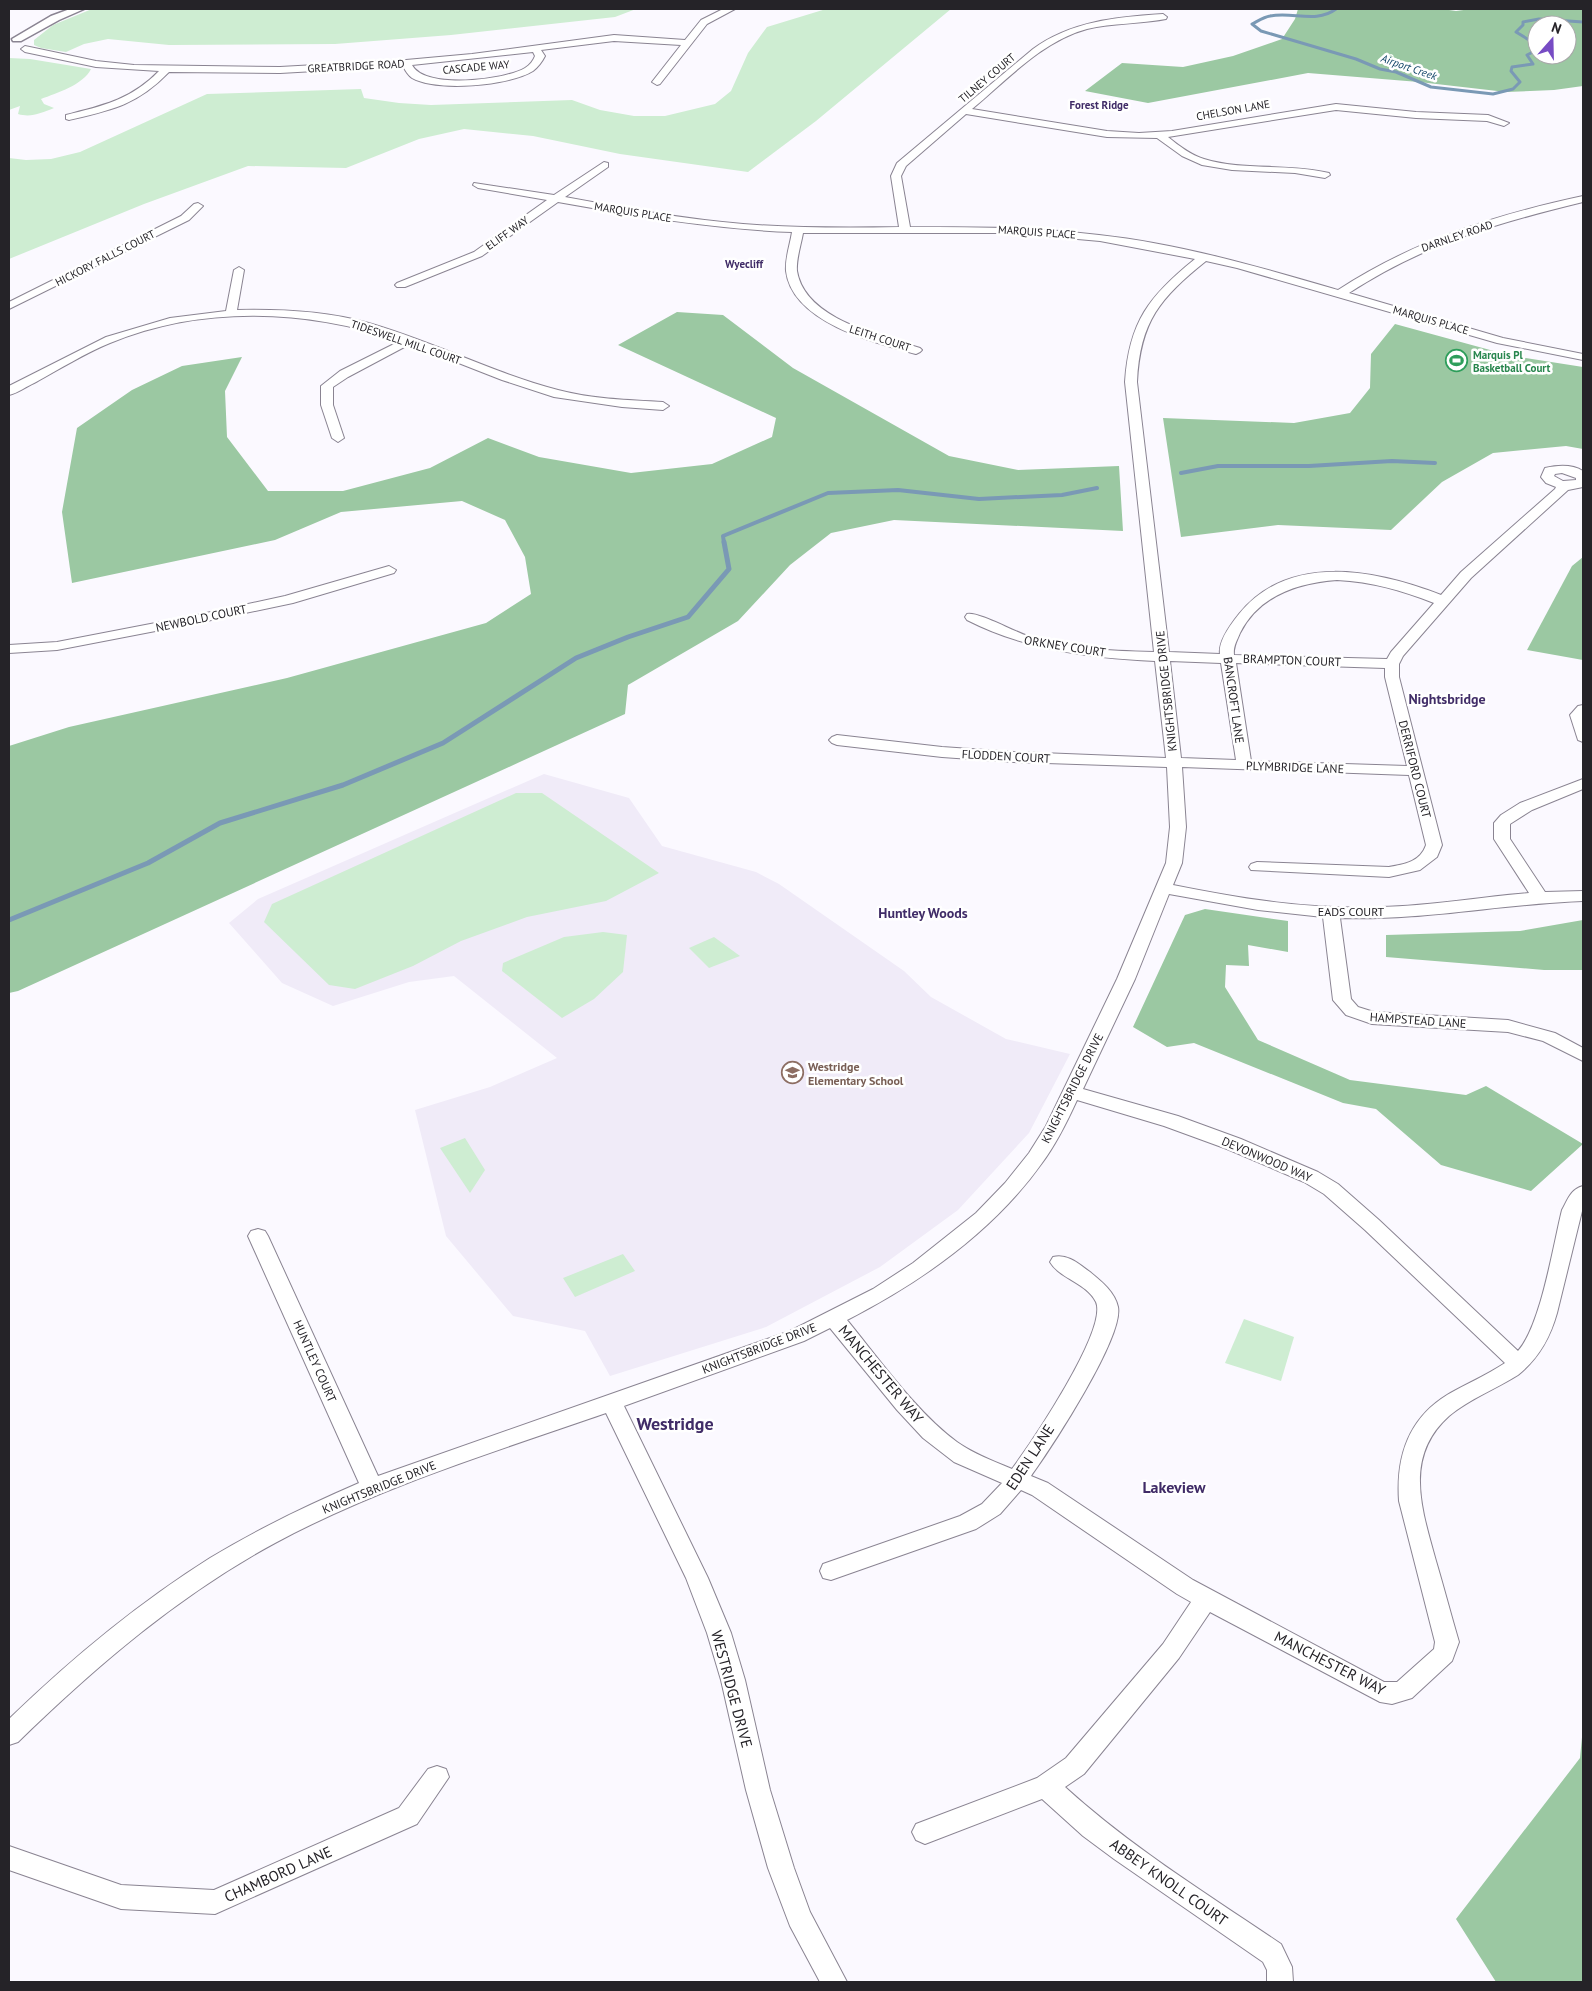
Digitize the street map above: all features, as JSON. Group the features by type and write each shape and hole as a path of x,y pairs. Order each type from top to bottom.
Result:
{"street":[{"path":"13,39 55,18 79,9"},
{"path":"656,82 709,17 731,9"},
{"name":"TILNEY COURT","path":"905,230 896,176 901,165 1036,51 1058,36 1124,20 1163,17"},
{"name":"GREATBRIDGE ROAD","path":"20,51 96,64 165,70 280,70 406,63 472,57 614,38 687,43"},
{"name":"GREATBRIDGE ROAD","path":"13,39 28,42 28,47 20,51"},
{"name":"CASCADE WAY","path":"406,63 410,72 416,77 429,80 450,82 500,78 520,73 533,66 540,56 535,48"},
{"path":"69,118 97,111 135,95 144,90 165,70"},
{"name":"CHELSON LANE","path":"966,111 1107,134 1160,135 1336,107 1416,115 1483,118 1504,122"},
{"path":"1160,135 1182,153 1201,161 1230,168 1295,169 1325,175"},
{"name":"ELIFF WAY","path":"401,285 478,254 604,165"},
{"name":"MARQUIS PLACE","path":"478,185 555,200 710,224 798,230 970,229 1048,232 1108,239 1204,257 1516,344 1583,357"},
{"name":"DARNLEY ROAD","path":"1340,294 1393,262 1440,240 1488,224 1583,199"},
{"name":"HICKORY FALLS COURT","path":"9,306 186,218 198,206"},
{"name":"LEITH COURT","path":"798,230 792,263 793,274 802,294 811,304 844,326 916,350"},
{"name":"KNIGHTSBRIDGE DRIVE","path":"9,1734 56,1688 112,1640 181,1590 260,1541 311,1514 372,1487 797,1336 834,1319 880,1294 920,1268 983,1218 1012,1188 1036,1158 1055,1127 1126,979 1174,864 1178,840 1174,762 1130,363 1137,334 1156,302 1180,277 1204,257"},
{"path":"231,313 239,270"},
{"name":"TIDESWELL MILL COURT","path":"9,391 109,339 175,321 231,313 263,312 312,314 362,325 510,379 556,393 604,401 663,406"},
{"path":"338,438 327,405 327,386 344,374 408,341"},
{"path":"1392,664 1396,655 1466,575 1561,491 1563,485"},
{"name":"NEWBOLD COURT","path":"9,649 57,646 288,600 389,570"},
{"name":"BANCROFT LANE","path":"1244,765 1226,648 1231,633 1240,620 1269,593 1293,582 1328,575 1361,576 1405,586 1443,601"},
{"name":"ORKNEY COURT","path":"972,617 1012,637 1051,646 1116,655 1162,656"},
{"name":"BRAMPTON COURT","path":"1162,656 1392,664"},
{"name":"DERRIFORD COURT","path":"1257,866 1389,872 1414,867 1431,854 1434,845 1392,677 1392,664"},
{"path":"1583,709 1578,714 1583,737"},
{"name":"FLODDEN COURT","path":"837,740 942,752 1174,762"},
{"name":"PLYMBRIDGE LANE","path":"1174,762 1415,772"},
{"path":"1540,898 1502,839 1500,830 1502,822 1516,811 1583,784"},
{"name":"EADS COURT","path":"1165,888 1263,905 1354,913 1583,896"},
{"name":"HAMPSTEAD LANE","path":"1331,912 1342,1000 1352,1011 1372,1018 1508,1026 1549,1037 1583,1055"},
{"name":"DEVONWOOD WAY","path":"1072,1092 1171,1121 1234,1144 1312,1177 1331,1189 1372,1225 1518,1363"},
{"name":"MANCHESTER WAY","path":"834,1319 912,1415 935,1437 962,1456 993,1471 1018,1478 1040,1489 1185,1587 1380,1692 1392,1694 1404,1691 1444,1654 1447,1642 1410,1506 1408,1476 1413,1452 1424,1431 1441,1412 1462,1396 1500,1376 1530,1352 1541,1333 1572,1210 1583,1192"},
{"name":"HUNTLEY COURT","path":"258,1236 372,1487"},
{"name":"EDEN LANE","path":"831,1570 962,1526 985,1513 1004,1497 1087,1368 1108,1321 1108,1309 1104,1297 1094,1287 1060,1262"},
{"name":"WESTRIDGE DRIVE","path":"611,1402 697,1578 719,1633 733,1680 758,1790 781,1868 799,1917 834,1982"},
{"path":"925,1832 1046,1786 1075,1766 1171,1651 1206,1599"},
{"name":"CHAMBORD LANE","path":"9,1858 121,1897 215,1902 408,1816 437,1777"},
{"name":"ABBEY KNOLL COURT","path":"1046,1786 1092,1828 1123,1851 1272,1953 1278,1962 1282,1976 1280,1982"}],"shaded area":[{"name":"Westridge Elementary School","path":"544,774 629,798 662,846 756,872 779,884 904,971 931,997 1006,1039 1070,1054 1029,1133 958,1210 880,1267 766,1327 610,1376 585,1331 513,1316 446,1236 415,1110 490,1087 557,1058 454,976 409,982 333,1006 282,983 229,923 258,899"}],"green space":[{"path":"92,9 636,9 615,17 451,35 335,44 169,45 108,39 84,44 66,52 34,45 34,40 53,25"},
{"path":"826,9 951,9 816,121 748,172 620,154 533,136 464,129 419,139 346,168 248,166 144,204 9,259 9,158 26,160 51,159 80,152 207,94 361,89 364,98 399,103 431,105 572,100 600,110 634,116 665,116 715,104 731,91 748,53 767,27"},
{"path":"1298,9 1442,9 1456,11 1471,9 1583,9 1583,86 1554,90 1506,92 1419,82 1308,73 1148,103 1085,91 1122,63 1183,67 1233,56 1282,39 1295,19"},
{"path":"9,58 30,59 91,69 76,84 41,99 44,104 54,108 36,114 23,115 18,114 20,106 9,110"},
{"path":"677,312 723,315 793,368 949,456 1018,470 1119,466 1123,531 894,520 831,533 790,565 738,621 628,685 625,714 18,991 9,993 9,746 69,727 287,678 486,623 531,594 525,557 505,520 462,501 341,512 275,540 72,583 62,512 77,428 132,390 182,366 242,357 225,391 227,437 268,491 343,491 430,468 488,438 539,457 631,473 712,464 772,437 776,418 618,345"},
{"path":"1395,324 1512,356 1583,367 1583,449 1566,446 1493,453 1442,482 1391,530 1278,525 1181,537 1163,418 1294,423 1350,413 1370,388 1371,354"},
{"path":"1583,557 1583,660 1527,650 1572,566"},
{"path":"516,793 542,793 659,873 606,901 527,917 461,941 413,966 355,989 329,985 264,922 272,904"},
{"path":"1205,909 1288,921 1288,952 1248,945 1249,966 1226,965 1225,987 1258,1040 1350,1080 1466,1095 1486,1086 1583,1144 1531,1191 1441,1165 1376,1109 1343,1103 1194,1043 1167,1047 1133,1027 1185,915"},
{"path":"1583,920 1583,970 1544,970 1386,957 1386,935 1520,931"},
{"path":"603,932 627,935 623,972 594,999 562,1018 502,971 503,963 564,937"},
{"path":"714,937 740,956 709,968 689,948"},
{"path":"465,1138 485,1170 470,1193 440,1148"},
{"path":"623,1254 635,1271 575,1297 563,1278"},
{"path":"1244,1319 1294,1337 1281,1381 1225,1363"},
{"path":"1583,1727 1583,1982 1496,1982 1456,1919 1580,1758"}],"waterway":[{"name":"Airport Creek","path":"1336,9 1320,16 1270,16 1252,24 1261,31 1356,59 1380,69 1396,72 1431,87 1493,94 1513,89 1520,82 1511,71 1512,67 1533,64 1527,55 1531,53 1535,46 1534,43 1516,32 1523,25 1523,22 1539,19 1583,22"},
{"path":"1181,473 1218,466 1309,466 1392,461 1435,463"},
{"path":"724,543 723,536 828,493 898,490 979,499 1062,495 1097,488"},
{"path":"9,920 148,863 220,823 343,785 443,743 576,658 628,637 688,617 729,569 724,542"}],"place":[{"name":"Marquis Pl Basketball Court","path":"1457,361"},
{"name":"Westridge Elementary School","path":"792,1073"}],"district":[{"name":"Forest Ridge","path":"1099,105"},
{"name":"Wyecliff","path":"744,264"},
{"name":"Nightsbridge","path":"1447,699"},
{"name":"Huntley Woods","path":"923,913"},
{"name":"Westridge","path":"675,1423"},
{"name":"Lakeview","path":"1174,1487"}]}
